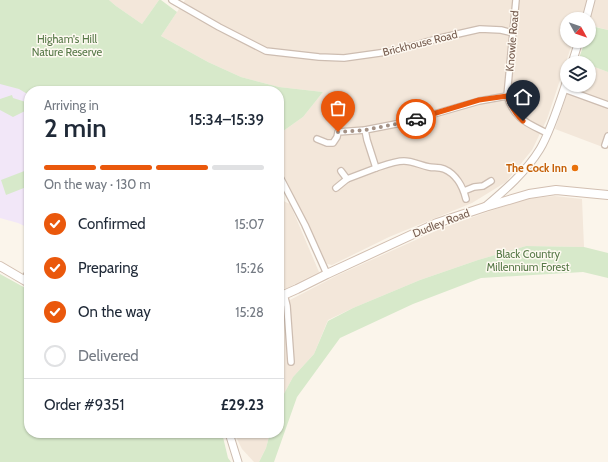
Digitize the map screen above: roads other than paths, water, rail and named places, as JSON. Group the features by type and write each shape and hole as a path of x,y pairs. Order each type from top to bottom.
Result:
{"main road":[{"name":"Dudley Road","path":"284,295 437,223 485,207 528,194 556,190 608,195"},
{"path":"0,266 24,281"}],"street":[{"name":"Brickhouse Road","path":"172,0 219,28 266,51 319,58 344,58 394,52 440,38 480,29 501,30 513,33"},
{"name":"Knowle Road","path":"507,96 516,0"},
{"path":"588,12 591,0"},
{"path":"485,207 508,187 527,166 540,148 563,92"},
{"path":"570,92 608,105"},
{"path":"317,139 332,143 338,137 338,132 365,130 406,122 479,100 507,96 510,105 517,116 523,121 547,133"},
{"path":"365,130 376,168"},
{"path":"605,145 608,136"},
{"path":"336,188 347,179 376,168 405,161 428,167 444,169 454,176 464,192 466,199"},
{"path":"341,171 347,179"},
{"path":"464,192 474,187 483,186 491,181"},
{"path":"284,191 305,225 327,274"},
{"name":"Dudley Road","path":"284,300 287,306 291,362"},
{"path":"230,438 238,462"}],"place":[{"name":"The Cock Inn","path":"575,168"}],"park label":[{"name":"Higham's Hill Nature Reserve","path":"67,45"},
{"name":"Black Country Millennium Forest","path":"528,260"}]}
